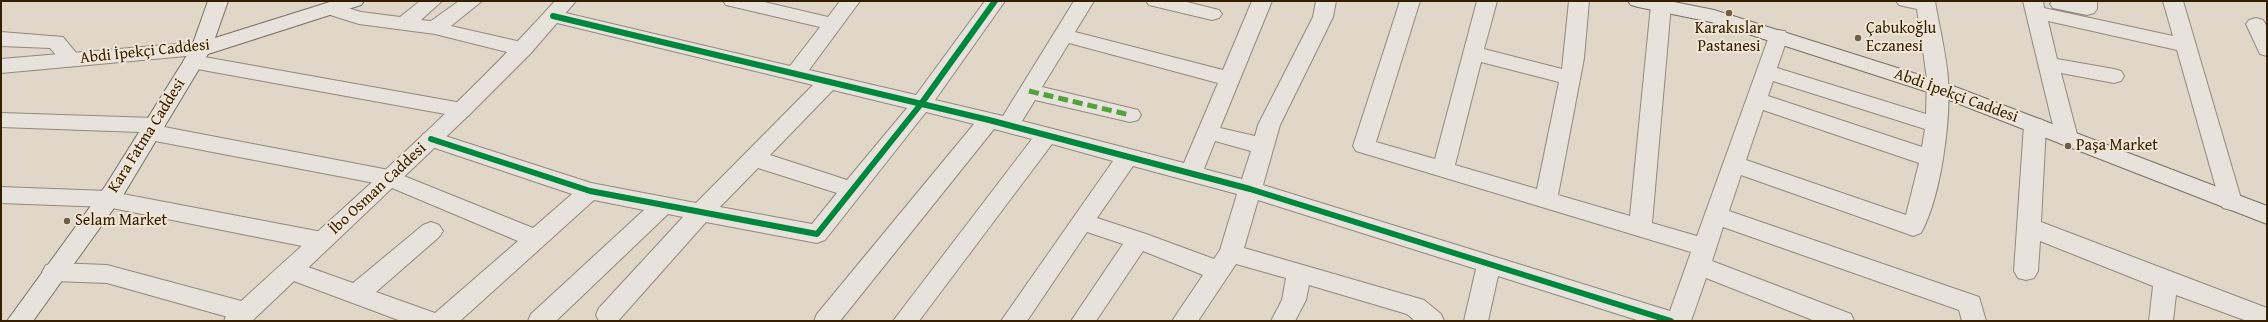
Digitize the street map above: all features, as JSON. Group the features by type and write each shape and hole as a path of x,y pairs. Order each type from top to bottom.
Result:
{"street":[{"name":"Kara Fatma Caddesi","path":"19,321 107,200 197,56 218,1"},
{"name":"Abdi İpekçi Caddesi","path":"1,66 72,60 197,56 354,1"},
{"path":"404,24 432,1"},
{"path":"436,28 472,1"},
{"path":"733,1 833,24"},
{"path":"794,75 850,1"},
{"path":"431,139 590,191 817,234 921,104 995,1"},
{"path":"826,321 999,123 1030,91 1084,1"},
{"path":"1156,1 1212,14"},
{"path":"1191,173 1262,1"},
{"path":"1184,321 1225,262 1270,125 1323,17 1326,1"},
{"path":"1410,1 1364,146 1640,228 1842,321"},
{"path":"1443,169 1488,1"},
{"path":"1546,200 1570,78 1579,1"},
{"name":"Abdi İpekçi Caddesi","path":"1638,1 1714,16 1938,88 2267,215"},
{"path":"1733,164 1912,227 1922,201 1936,125 1938,88 1926,3 1906,1"},
{"path":"2038,5 2087,9 2087,1"},
{"path":"2173,1 2231,202"},
{"path":"1640,228 1661,5"},
{"path":"2038,5 2186,45"},
{"path":"2038,5 2049,64 2067,138"},
{"path":"331,9 359,18 436,28 523,49"},
{"path":"559,9 794,75 999,123 1250,189 1671,321"},
{"name":"İbo Osman Caddesi","path":"242,318 322,240 462,110 523,49 559,9"},
{"path":"2256,24 2267,49"},
{"path":"1063,35 1230,79"},
{"path":"1679,321 1778,36"},
{"path":"1,39 56,42 72,60"},
{"path":"1474,53 1570,78"},
{"path":"197,56 462,110"},
{"path":"2049,64 2114,76"},
{"path":"1766,72 1936,125"},
{"path":"608,315 701,212 828,82"},
{"path":"1030,91 1130,115"},
{"path":"1756,100 1930,158"},
{"path":"1,120 152,128 389,178 536,239"},
{"path":"2026,271 2035,125"},
{"path":"1208,132 1263,146"},
{"path":"905,321 1047,135"},
{"path":"1013,321 1128,156"},
{"path":"753,158 852,190"},
{"path":"443,321 590,191"},
{"path":"1,194 107,200 322,240"},
{"path":"540,321 663,205"},
{"path":"1715,215 1970,304 1974,321"},
{"path":"1082,222 1138,240 1225,262 1299,273 1415,307 1424,319"},
{"path":"2029,227 2166,281 2267,318"},
{"path":"357,294 431,231"},
{"path":"1083,321 1138,240"},
{"path":"1476,321 1490,264"},
{"path":"291,270 429,321"},
{"path":"54,272 107,274 242,318"},
{"path":"1283,321 1294,300 1299,273"},
{"path":"2161,321 2166,281"}],"marked path":[{"path":"1029,91 1130,115"}],"cycle path":[{"path":"431,139 590,191 817,234 921,104 995,1"},
{"path":"553,16 989,120 1250,189 1671,321"}],"place":[{"name":"Karakıslar Pastanesi","path":"1729,13"},
{"name":"Çabukoğlu Eczanesi","path":"1858,38"},
{"name":"Paşa Market","path":"2068,146"},
{"name":"Selam Market","path":"67,221"}]}
